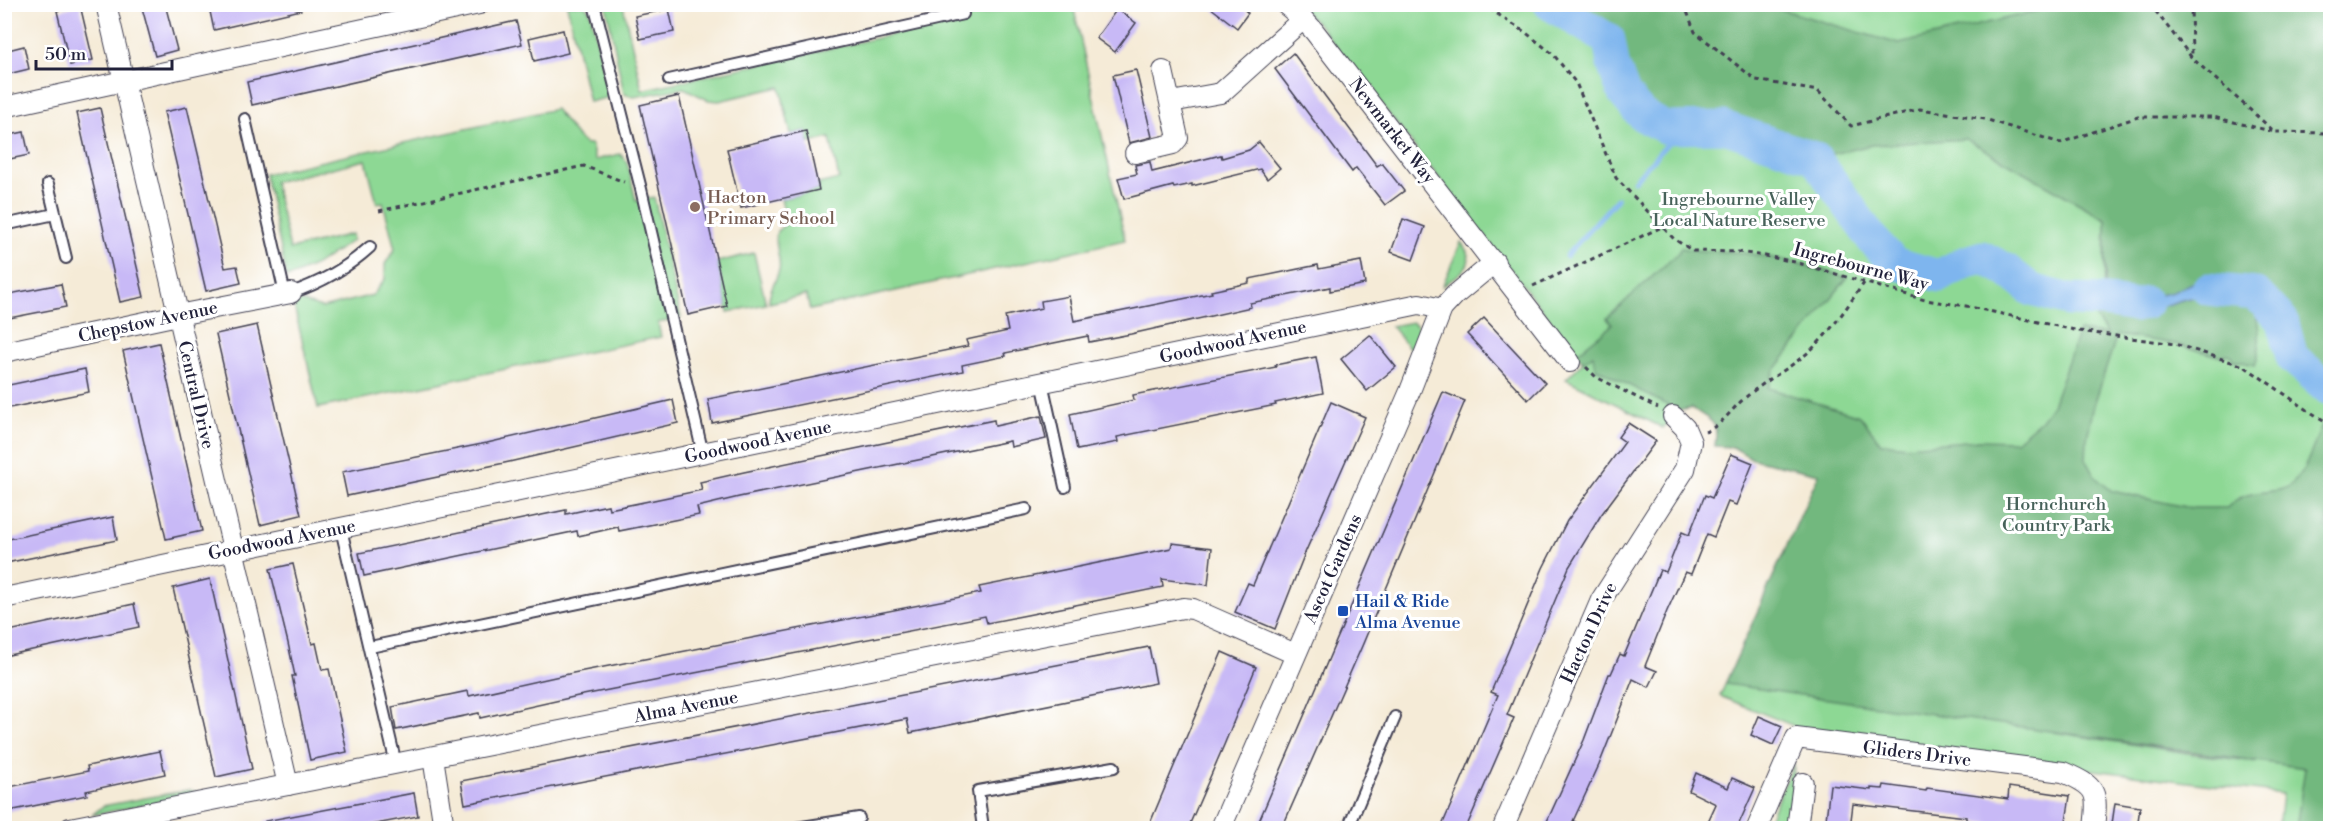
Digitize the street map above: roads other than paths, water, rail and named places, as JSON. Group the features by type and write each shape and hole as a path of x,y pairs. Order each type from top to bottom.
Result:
{"street":[{"name":"Central Drive","path":"106,4 288,785"},
{"path":"4,107 478,4"},
{"name":"Newmarket Way","path":"1285,4 1303,19 1495,262 1570,362"},
{"path":"1171,102 1221,93 1303,19"},
{"path":"1135,153 1173,144 1178,138 1163,71"},
{"path":"1442,309 1455,295 1495,262"},
{"name":"Chepstow Avenue","path":"4,352 288,293"},
{"name":"Goodwood Avenue","path":"4,598 1419,304 1442,309"},
{"name":"Ascot Gardens","path":"1221,828 1410,391 1442,309"},
{"name":"Hacton Drive","path":"1503,828 1601,600 1685,470 1690,449 1689,438 1685,428 1673,416"},
{"name":"Alma Avenue","path":"70,828 146,821 288,785 1183,608 1193,609 1295,654"},
{"name":"Gliders Drive","path":"1757,828 1796,738 2063,772 2085,782 2097,798 2094,828"},
{"path":"433,757 444,828"},
{"path":"1797,828 1803,783"}],"lane":[{"path":"594,4 641,189 703,454"},
{"path":"669,80 963,14 961,4"},
{"path":"245,119 288,293 317,284 370,247"},
{"path":"48,184 66,258"},
{"path":"4,225 55,214"},
{"path":"1042,382 1065,487"},
{"path":"370,647 1026,509"},
{"path":"341,529 396,764"},
{"path":"1348,828 1395,717"},
{"path":"983,828 978,791 1114,767"},
{"path":"796,828 859,818"}],"water":[{"path":"2199,280 2241,284 2282,320 2292,357 2330,390 2330,398 2288,358 2276,327 2254,303 2203,295 2140,313 2123,312 2101,306 2104,294 2134,301 2173,292"}],"waterway":[{"path":"1550,4 1609,40 1613,64 1624,94 1642,115 1666,128 1724,127 1815,158 1872,239 1894,263 1939,276 1966,262 1982,257 2005,269 2032,290 2069,300 2105,301 2135,306 2146,303"},
{"path":"1634,181 1681,128"},
{"path":"1566,256 1617,199"},
{"path":"2208,289 2256,294 2282,320 2292,357 2330,390"}],"place":[{"name":"Hacton Primary School","path":"695,207"},
{"name":"Hail & Ride Alma Avenue","path":"1343,611"}],"park label":[{"name":"Ingrebourne Valley Local Nature Reserve","path":"1739,209"},
{"name":"Hornchurch Country Park","path":"2056,514"}]}
